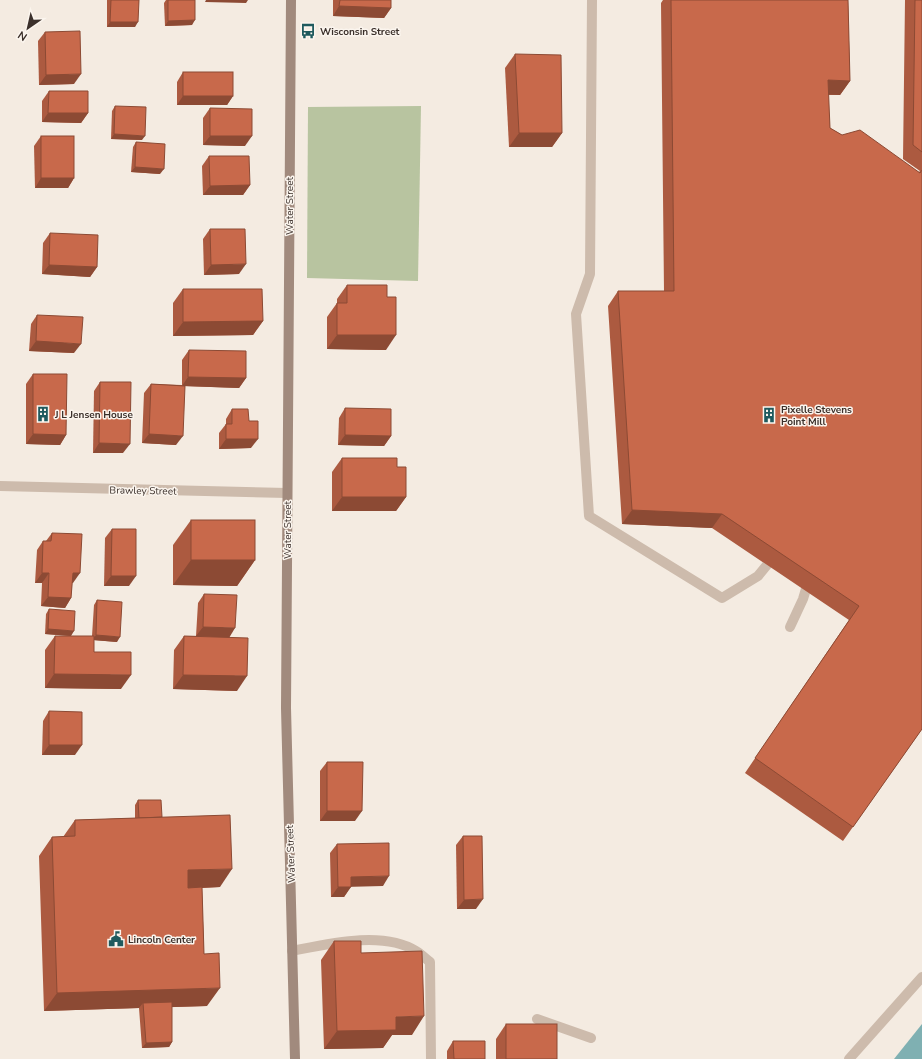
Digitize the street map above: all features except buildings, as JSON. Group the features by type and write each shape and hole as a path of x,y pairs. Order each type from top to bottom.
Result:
{"street":[{"name":"Water Street","path":"291,0 286,708 295,1059"},
{"path":"592,0 590,274 576,314 589,516 722,598 758,576 779,550 785,550"},
{"name":"Brawley Street","path":"0,486 287,493"},
{"path":"790,627 803,599 813,566"},
{"path":"292,950 336,942 378,940 399,944 415,950 430,962 431,1059"},
{"path":"848,1059 922,977"},
{"path":"537,1019 591,1038"}],"green space":[{"path":"421,106 418,281 307,278 308,107"}],"water":[{"path":"922,1024 922,1059 894,1059"}],"place":[{"name":"Wisconsin Street","path":"308,31"},
{"name":"J L Jensen House","path":"43,414"},
{"name":"Pixelle Stevens Point Mill","path":"769,415"},
{"name":"Lincoln Center","path":"116,939"}]}
